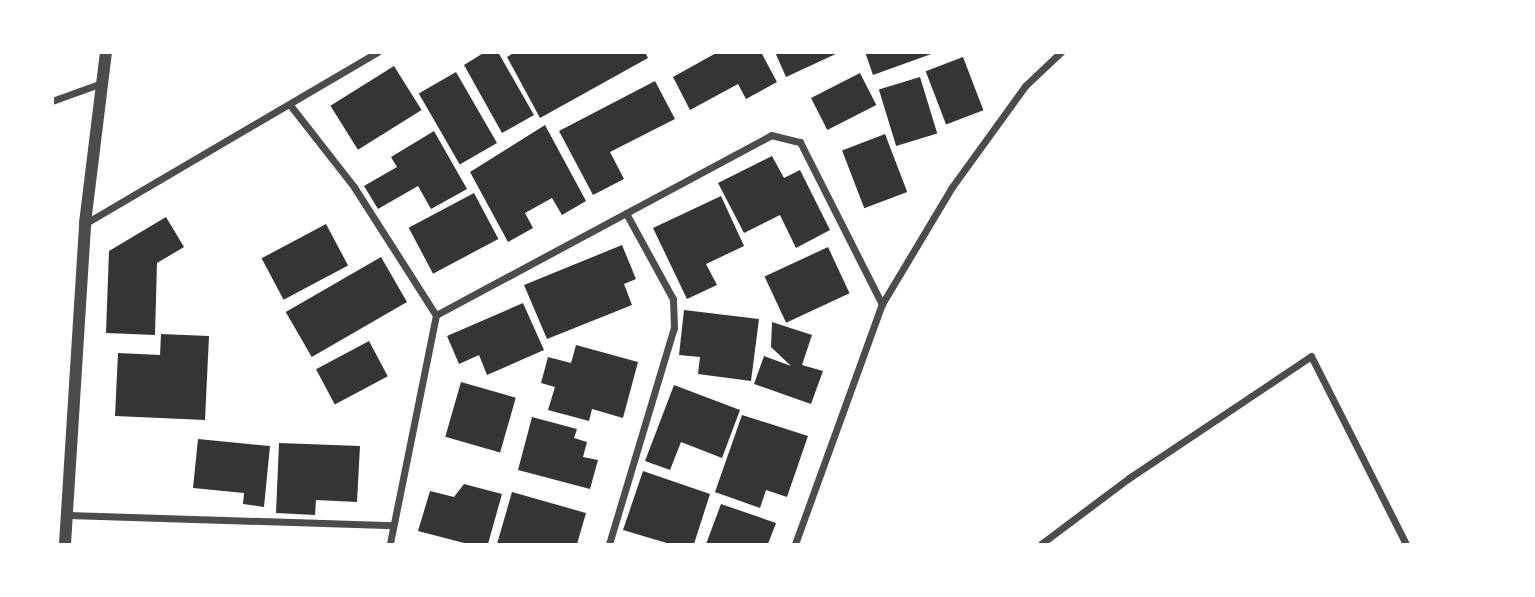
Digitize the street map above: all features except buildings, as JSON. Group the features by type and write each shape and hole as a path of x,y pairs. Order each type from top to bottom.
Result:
{"street":[{"path":"65,544 85,223 106,52"},
{"path":"85,223 378,52"},
{"path":"795,544 882,304 952,187 1025,86 1061,52"},
{"path":"52,101 102,83"},
{"path":"290,105 354,187 436,315 390,544"},
{"path":"436,315 771,135 800,142 882,304"},
{"path":"609,544 674,328 673,299 626,213"},
{"path":"1041,544 1129,478 1311,356 1406,544"},
{"path":"68,515 393,525"}]}
